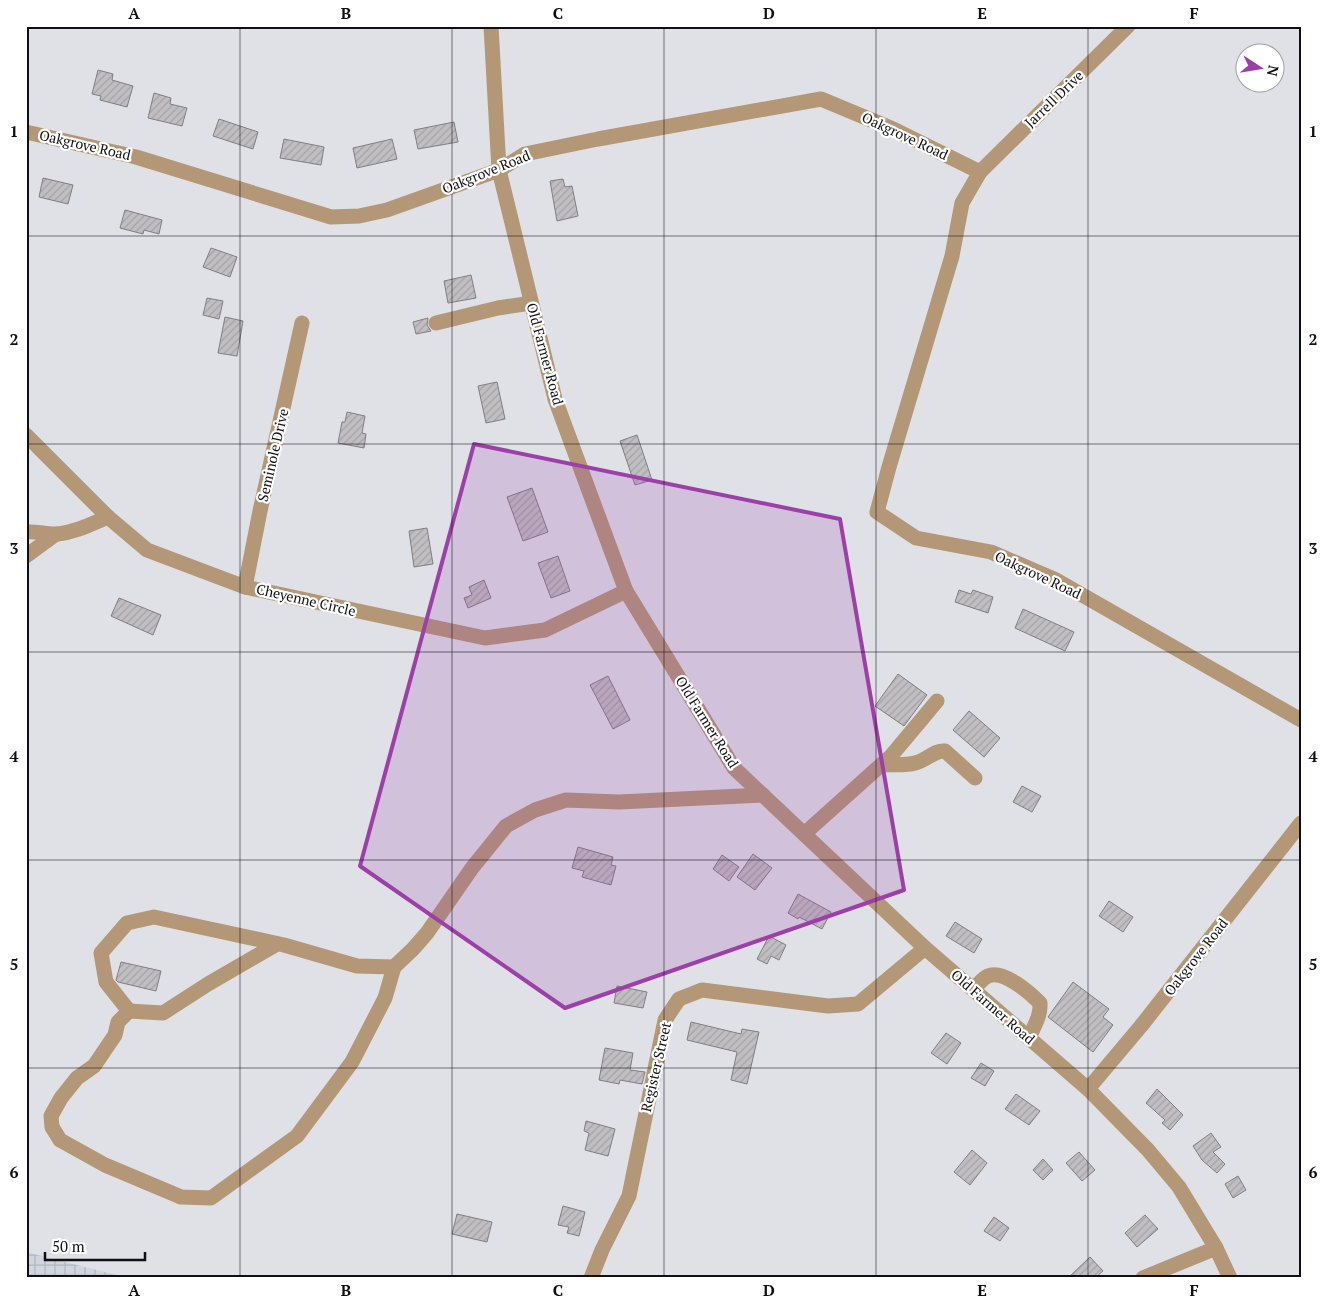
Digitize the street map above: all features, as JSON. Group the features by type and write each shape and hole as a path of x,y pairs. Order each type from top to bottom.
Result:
{"street":[{"name":"Old Farmer Road","path":"491,26 499,170 556,399 626,592 734,768 926,948 1088,1089 1148,1150 1179,1186 1216,1248 1230,1278"},
{"name":"Jarrell Drive","path":"980,172 1128,26"},
{"name":"Oakgrove Road","path":"26,132 136,157 331,217 359,216 386,210 499,170 525,154 821,99 893,129 980,172 962,203 952,256 877,512 916,538 991,552 1056,580 1301,720"},
{"path":"436,323 531,302"},
{"name":"Seminole Drive","path":"245,587 302,323"},
{"name":"Cheyenne Circle","path":"26,435 108,517 147,550 245,587 485,638 545,630 626,592"},
{"path":"26,532 40,531 56,534 75,531 108,517"},
{"path":"26,556 56,534"},
{"path":"804,834 891,756 937,702"},
{"path":"882,764 914,764 923,761 939,750 945,751 975,778"},
{"path":"129,1011 118,1022 115,1035 94,1066 77,1078 61,1098 51,1116 52,1127 60,1140 104,1165 181,1197 211,1198 297,1136 352,1062 385,998 394,967 414,949 427,933 472,868 506,826 535,810 566,800 619,802 763,795"},
{"name":"Oakgrove Road","path":"1088,1089 1141,1026 1301,823"},
{"path":"277,944 208,984 163,1013 129,1011 106,982 101,953 127,923 154,917 277,944 358,966 394,967"},
{"name":"Register Street","path":"591,1278 602,1250 629,1196 664,1020 680,999 702,990 828,1006 858,1004 926,948"},
{"path":"973,989 987,976 999,974 1005,976 1034,997 1040,1003 1039,1018 1029,1038"},
{"path":"1142,1278 1216,1248"}],"highlighted area":[{"path":"474,444 840,519 904,890 565,1008 360,866"}],"shaded area":[{"path":"26,1252 128,1278 26,1278"}],"building":[{"path":"98,70 113,74 112,80 133,86 127,107 100,100 101,96 92,94"},
{"path":"154,93 171,98 170,104 187,108 182,126 148,118"},
{"path":"219,119 258,132 253,149 213,136"},
{"path":"454,122 458,142 418,149 414,130"},
{"path":"284,139 324,147 321,165 280,158"},
{"path":"392,139 397,159 357,168 353,148"},
{"path":"43,178 73,185 68,204 39,197"},
{"path":"563,179 565,187 572,186 578,216 557,221 550,181"},
{"path":"125,210 162,220 159,234 144,230 143,234 120,228"},
{"path":"211,248 237,257 230,277 203,267"},
{"path":"471,275 476,298 448,303 444,281"},
{"path":"207,298 223,301 219,319 203,315"},
{"path":"225,317 243,321 237,356 218,353"},
{"path":"428,318 427,325 431,331 416,334 413,322"},
{"path":"497,382 505,419 486,423 478,386"},
{"path":"347,412 365,416 362,433 366,434 364,448 338,443 342,422 345,422"},
{"path":"637,435 652,480 635,485 620,441"},
{"path":"532,488 548,532 523,541 507,497"},
{"path":"427,528 433,564 414,567 409,531"},
{"path":"558,556 570,591 551,598 538,563"},
{"path":"484,580 491,598 468,608 464,598 472,595 469,587"},
{"path":"959,590 971,594 973,590 993,597 988,613 955,602"},
{"path":"119,598 161,615 153,635 111,616"},
{"path":"1023,609 1074,632 1065,651 1015,628"},
{"path":"898,674 927,695 904,726 875,706"},
{"path":"608,676 630,720 613,729 590,685"},
{"path":"969,711 1000,738 984,757 953,730"},
{"path":"1022,786 1041,796 1032,812 1013,802"},
{"path":"578,847 613,857 611,865 616,866 611,885 582,877 584,871 572,868"},
{"path":"753,854 772,868 755,890 737,877"},
{"path":"722,855 739,867 729,881 713,869"},
{"path":"798,894 831,912 822,929 788,913"},
{"path":"1109,901 1133,917 1123,932 1099,916"},
{"path":"955,922 982,939 974,953 946,936"},
{"path":"769,936 786,945 779,960 771,956 767,964 757,959"},
{"path":"121,962 161,971 156,991 118,982 116,980"},
{"path":"1073,982 1109,1009 1103,1017 1113,1025 1093,1052 1048,1017"},
{"path":"617,986 647,992 643,1008 614,1003"},
{"path":"691,1022 741,1034 742,1029 759,1032 747,1084 731,1080 737,1052 687,1040"},
{"path":"946,1033 961,1043 947,1064 931,1053"},
{"path":"605,1048 633,1053 630,1070 645,1072 642,1084 620,1080 619,1084 599,1080"},
{"path":"981,1063 994,1071 985,1086 971,1078"},
{"path":"1157,1089 1183,1115 1170,1130 1162,1123 1165,1120 1146,1103"},
{"path":"1016,1094 1040,1111 1029,1125 1005,1109"},
{"path":"586,1121 615,1129 608,1156 585,1150 589,1133 584,1131"},
{"path":"1211,1133 1221,1147 1213,1152 1225,1164 1217,1173 1202,1160 1193,1146"},
{"path":"972,1150 987,1163 970,1185 954,1172"},
{"path":"1079,1152 1095,1170 1082,1181 1066,1163"},
{"path":"1043,1159 1053,1170 1043,1180 1033,1170"},
{"path":"1238,1176 1246,1190 1233,1198 1225,1184"},
{"path":"563,1206 585,1212 579,1236 567,1233 569,1227 558,1225"},
{"path":"457,1214 492,1222 487,1242 452,1234"},
{"path":"1145,1215 1158,1229 1137,1247 1125,1233"},
{"path":"994,1217 1009,1228 1000,1241 984,1231"},
{"path":"1090,1257 1103,1271 1095,1278 1068,1278"}]}
